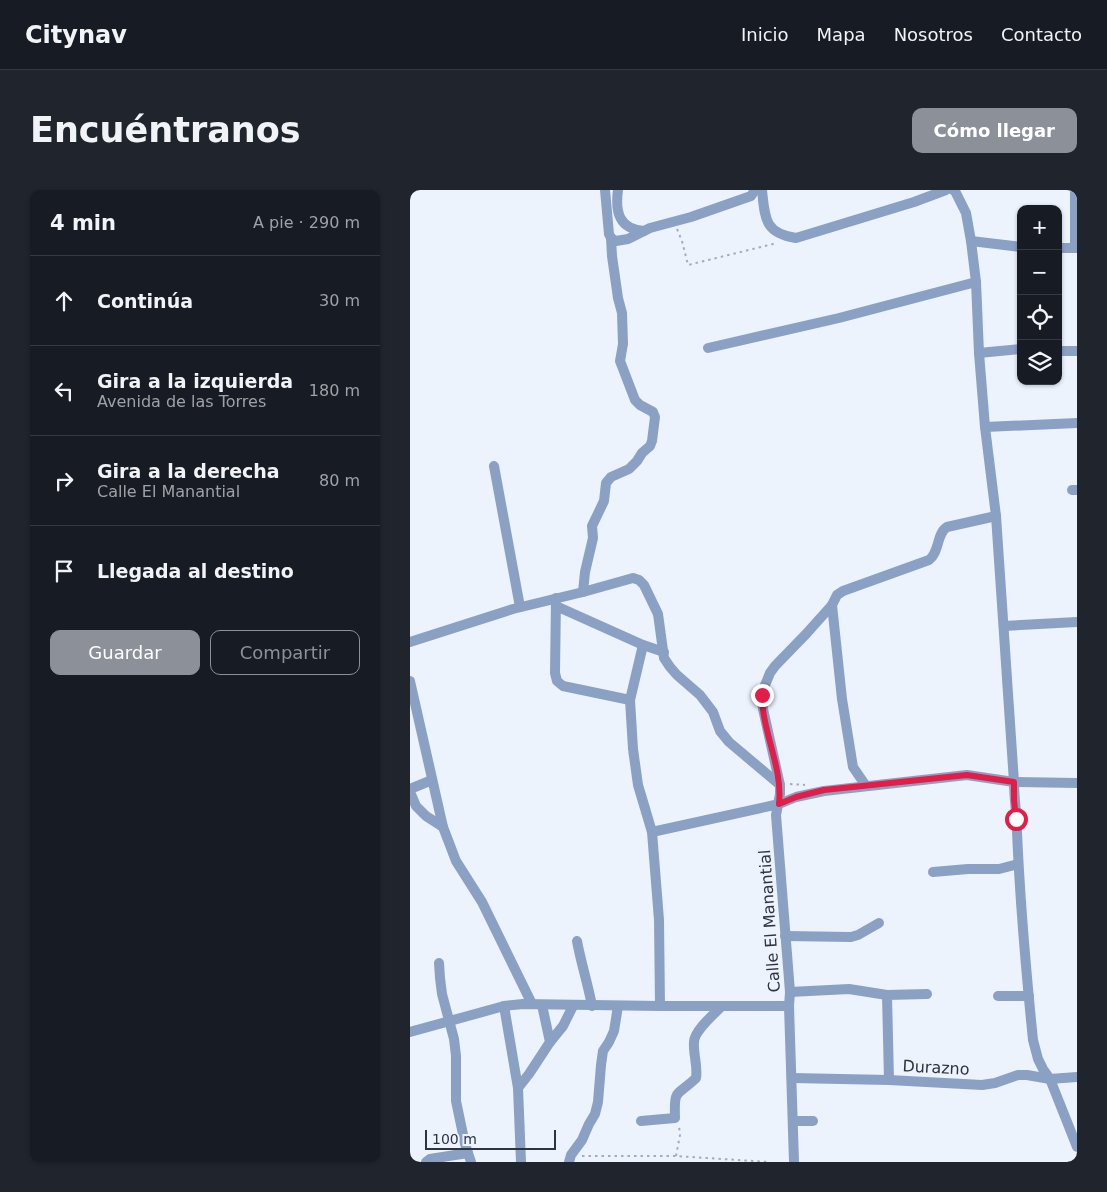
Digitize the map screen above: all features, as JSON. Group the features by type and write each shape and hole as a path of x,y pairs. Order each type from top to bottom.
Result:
{"street":[{"path":"583,592 585,572 592,547 592,526 604,501 606,483 611,477 629,469 650,446 655,417 653,412 635,400 620,361 623,344 622,313 612,256 605,190"},
{"path":"618,190 617,207 621,219 625,225 644,231"},
{"path":"762,190 766,219 770,226 782,236 796,238 914,202 946,190"},
{"path":"953,190 966,213 976,282 985,427 996,516 1018,864 1033,1040 1038,1059 1050,1079 1073,1129 1077,1147"},
{"path":"1062,248 1076,248 1074,190"},
{"path":"611,238 616,241 628,239 644,231 691,218 753,193 764,209"},
{"path":"971,241 1017,247"},
{"path":"708,348 839,318 976,282"},
{"path":"979,353 1017,349"},
{"path":"1062,351 1077,351"},
{"path":"985,427 1077,423"},
{"path":"494,466 520,607"},
{"path":"866,786 853,766 852,761 842,699 832,605 837,595 843,591 932,558 936,552 942,531 947,527 996,516"},
{"path":"410,642 520,607 556,602 583,592 633,578 639,580 644,585 658,614 664,658 670,667 700,696 713,712 720,731 729,742 780,784"},
{"path":"556,602 643,646 664,652"},
{"path":"556,602 555,673 558,681 564,686 630,700"},
{"name":"Calle El Manantial","path":"794,1162 790,992 776,815 779,804 780,784 763,709 762,695 775,666 832,605"},
{"path":"1004,626 1077,622"},
{"path":"643,646 630,700 633,749 638,785 652,832 659,920 660,1006"},
{"path":"410,682 443,827 456,861 482,902 537,1005 550,1042"},
{"path":"652,832 779,804 796,797 824,790 967,775 1014,782 1077,783"},
{"path":"432,780 410,790 416,806 426,816 443,827"},
{"path":"933,872 999,869 1018,864"},
{"path":"785,936 851,937 879,923"},
{"path":"577,941 592,1006"},
{"path":"426,1162 430,1159 469,1158 456,1101 456,1056 442,994 439,963"},
{"path":"790,992 850,989 887,995 927,994"},
{"path":"887,995 889,1080"},
{"path":"998,996 1028,996"},
{"path":"410,1032 504,1006 523,1004 573,1006 789,1006"},
{"path":"504,1006 518,1088 521,1162"},
{"path":"518,1088 563,1026 573,1006"},
{"path":"570,1159 595,1114 603,1051 614,1031 618,1006"},
{"path":"641,1121 675,1118 675,1099 678,1092 696,1078 697,1071 693,1040 696,1033 722,1006"},
{"name":"Durazno","path":"792,1078 889,1080 982,1085 995,1084 1018,1075 1050,1079 1077,1077"},
{"path":"792,1121 813,1121"}],"path":[{"path":"674,222 682,241 688,265 778,243"},
{"path":"675,1118 680,1136 676,1156"},
{"path":"570,1159 676,1156 769,1162"}],"route":[{"path":"762,695 763,709 780,784 779,804 796,797 824,790 967,775 1014,782 1016,819"}]}
